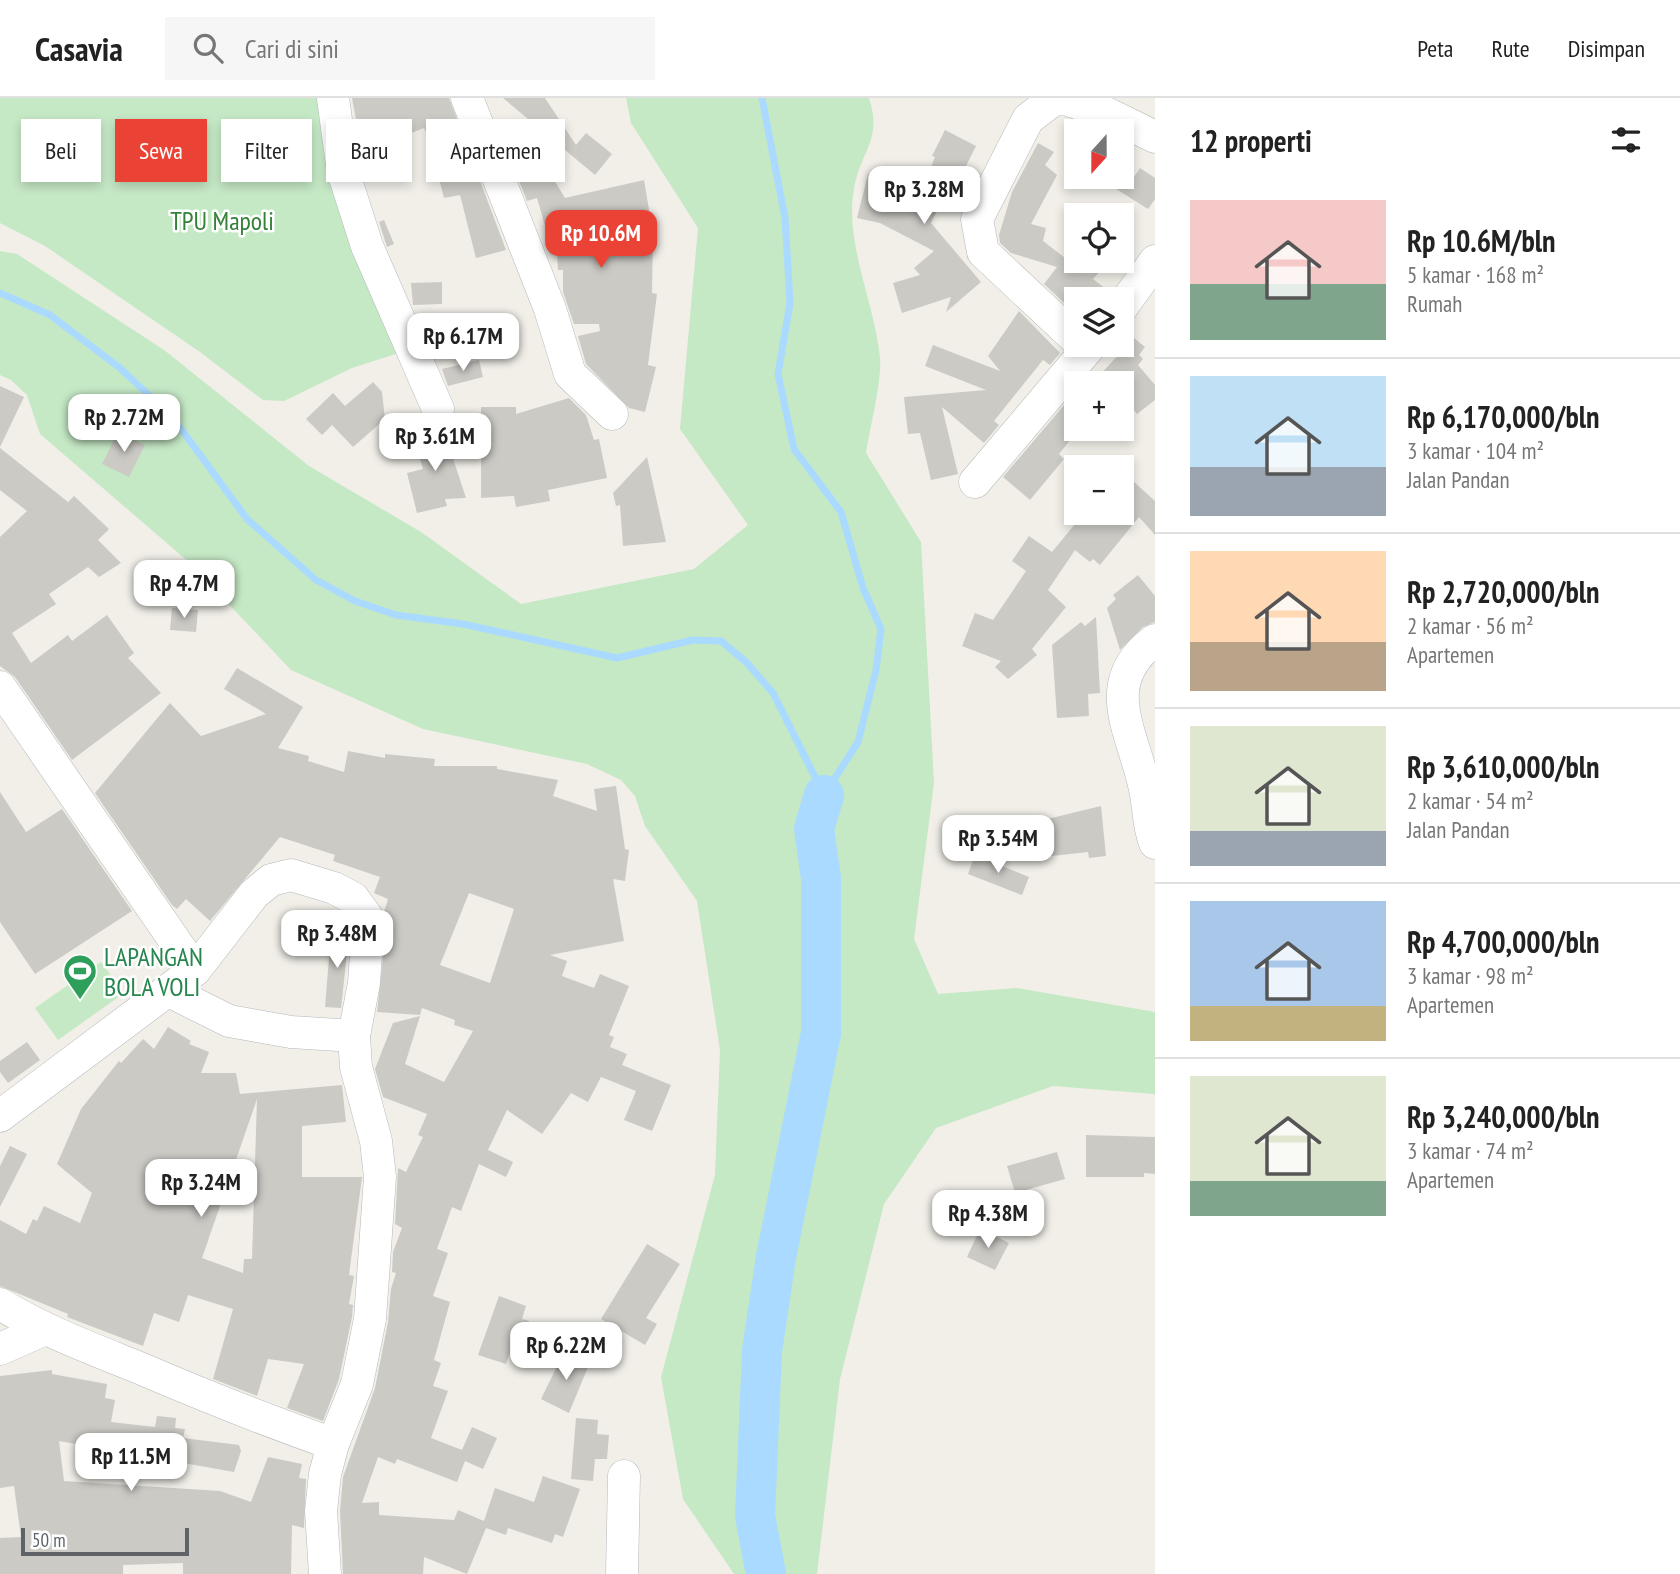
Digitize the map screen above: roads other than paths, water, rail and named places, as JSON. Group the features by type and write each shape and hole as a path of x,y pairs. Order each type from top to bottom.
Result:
{"street":[{"path":"333,98 343,171 367,246 438,409"},
{"path":"467,98 550,309 570,374 612,415"},
{"path":"1064,326 983,252 977,219 1028,119 1053,100 1065,99 1102,111 1155,137"},
{"path":"1134,290 1155,261"},
{"path":"975,482 1074,357"},
{"path":"1155,640 1136,658 1122,684 1122,694 1124,715 1145,789 1155,843"},
{"path":"0,687 195,970"},
{"path":"0,1116 195,970 254,894 271,880 291,875 334,888 353,898 367,917 364,983 354,1036 356,1067 376,1141 376,1249 370,1319 356,1384 333,1444 321,1511 325,1574"},
{"path":"169,991 229,1021 291,1032 354,1036"},
{"path":"0,1304 43,1330 201,1396 333,1444"},
{"path":"0,1349 43,1330"},
{"path":"622,1574 624,1476"}],"waterway":[{"path":"762,98 785,218 790,303 778,374 794,449 841,512 863,588 881,629 876,670 858,742 824,795"},
{"path":"0,293 50,315 120,368 173,418 247,519 316,580 355,601 396,615 463,624 617,658 693,640 721,641 746,662 773,693 824,795"},
{"path":"766,1574 755,1516 762,1351 776,1257 821,1033 821,878 814,829 824,795"}],"place":[{"name":"LAPANGAN BOLA VOLI","path":"80,1001"}],"park label":[{"name":"TPU Mapoli","path":"222,220"}]}
